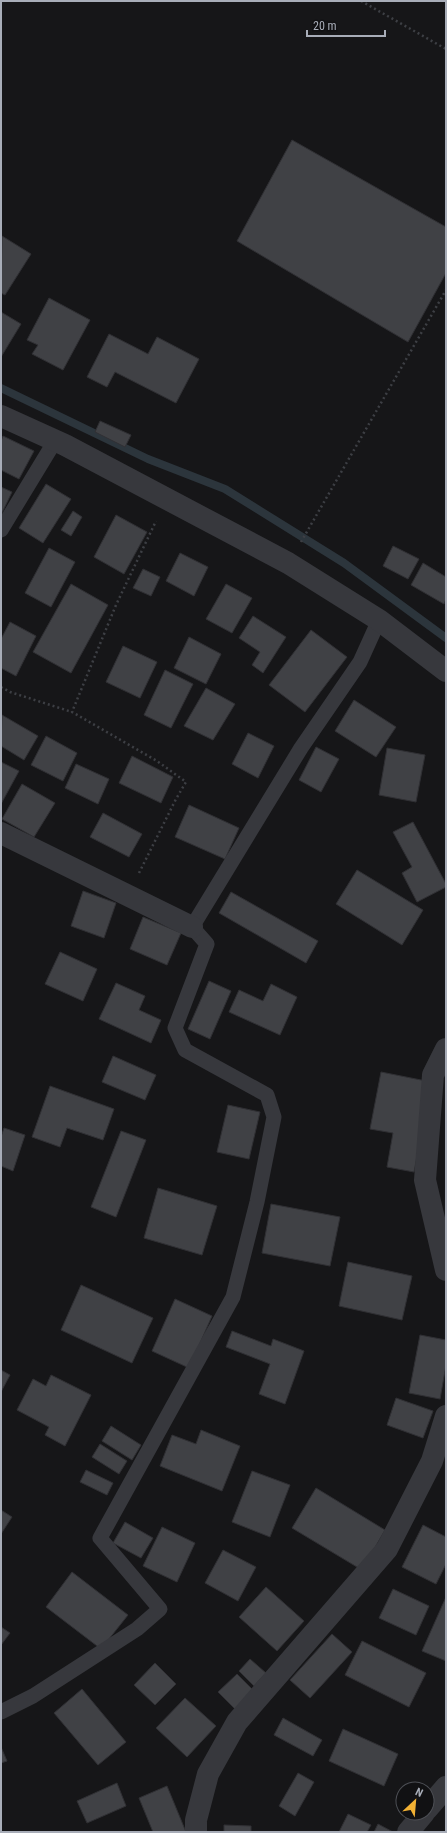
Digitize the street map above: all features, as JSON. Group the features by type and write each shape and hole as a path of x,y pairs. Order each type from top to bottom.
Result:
{"street":[{"path":"1,416 55,441 288,563 379,620 446,671"},
{"path":"1,833 192,927"},
{"path":"446,1049 433,1075 425,1180 446,1270"},
{"path":"196,1832 196,1820 208,1774 237,1722 387,1549 432,1461 446,1416"},
{"path":"435,1800 446,1787"},
{"path":"408,1832 417,1821"}],"lane":[{"path":"1,530 55,441"},
{"path":"1,1712 33,1696 137,1629 160,1609 100,1538 233,1297 257,1202 274,1117 267,1095 185,1050 175,1028 206,944 192,927 301,748 360,662 379,620"}],"path":[{"path":"361,1 446,49"},
{"path":"288,563 446,290"},
{"path":"72,712 116,605 166,498"},
{"path":"1,687 10,692 72,712 157,761 186,782 128,895"}],"building":[{"path":"292,140 446,227 446,273 408,342 237,241"},
{"path":"2,236 31,254 5,295 1,293"},
{"path":"49,298 90,320 63,370 32,354 38,345 27,340"},
{"path":"1,312 21,324 1,357"},
{"path":"109,334 148,354 157,337 199,359 176,403 115,372 107,387 87,377"},
{"path":"100,421 131,435 125,447 95,432"},
{"path":"3,436 34,451 19,479 1,470 1,441"},
{"path":"46,484 71,499 43,543 19,528"},
{"path":"1,487 12,492 1,515"},
{"path":"73,511 82,517 71,536 61,530"},
{"path":"116,515 147,532 124,574 94,557"},
{"path":"393,546 419,559 408,579 383,566"},
{"path":"49,548 75,562 51,607 25,593"},
{"path":"180,553 208,567 194,596 166,581"},
{"path":"423,563 446,577 446,599 444,604 411,585"},
{"path":"143,569 160,577 151,596 133,588"},
{"path":"71,584 108,605 71,673 33,652"},
{"path":"226,584 252,598 232,633 206,619"},
{"path":"253,616 286,637 263,673 252,665 260,652 239,638"},
{"path":"10,622 36,636 16,676 1,668 1,639"},
{"path":"311,630 347,657 305,712 269,685"},
{"path":"189,637 221,654 206,684 174,668"},
{"path":"123,646 157,662 140,698 106,682"},
{"path":"165,670 193,684 171,728 144,715"},
{"path":"206,688 235,704 213,740 184,726"},
{"path":"354,700 396,727 376,757 335,731"},
{"path":"2,715 38,736 24,760 1,746"},
{"path":"248,733 274,746 258,778 232,764"},
{"path":"46,736 77,753 63,781 31,765"},
{"path":"316,747 339,759 321,792 299,780"},
{"path":"387,748 425,755 416,802 379,795"},
{"path":"132,756 173,777 161,803 119,783"},
{"path":"1,762 19,771 1,804"},
{"path":"76,764 109,779 98,804 65,788"},
{"path":"22,784 55,803 34,837 2,819"},
{"path":"189,805 239,828 225,859 175,837"},
{"path":"103,813 142,834 129,857 90,837"},
{"path":"413,822 446,884 446,887 417,902 402,873 412,867 393,832"},
{"path":"357,870 423,910 402,945 336,904"},
{"path":"83,891 116,903 104,938 71,926"},
{"path":"231,892 318,941 306,963 219,913"},
{"path":"143,917 181,933 167,965 130,949"},
{"path":"60,952 97,969 83,1001 45,984"},
{"path":"209,981 231,991 210,1039 188,1029"},
{"path":"116,983 145,996 139,1010 161,1020 151,1043 99,1019"},
{"path":"271,984 297,997 280,1035 229,1012 239,990 263,1001"},
{"path":"113,1056 156,1075 145,1100 102,1082"},
{"path":"381,1072 431,1082 414,1172 387,1167 393,1133 370,1129"},
{"path":"50,1086 114,1109 103,1140 67,1128 60,1147 32,1137"},
{"path":"228,1105 260,1112 249,1159 217,1152"},
{"path":"4,1128 25,1135 13,1171 1,1166 1,1137"},
{"path":"121,1131 146,1140 116,1217 91,1207"},
{"path":"158,1188 217,1206 202,1255 144,1238"},
{"path":"271,1204 340,1217 330,1266 262,1253"},
{"path":"348,1262 412,1276 402,1320 339,1306"},
{"path":"81,1285 153,1318 132,1363 61,1330"},
{"path":"175,1299 212,1316 189,1368 152,1351"},
{"path":"232,1331 271,1346 273,1339 304,1351 285,1404 259,1394 270,1364 226,1347"},
{"path":"420,1335 446,1340 446,1365 440,1399 409,1393"},
{"path":"1,1370 10,1375 1,1392"},
{"path":"51,1375 91,1395 65,1446 45,1435 49,1427 17,1410 33,1379 46,1386"},
{"path":"396,1398 433,1411 423,1438 387,1425"},
{"path":"111,1426 141,1445 132,1460 102,1441"},
{"path":"201,1430 240,1446 222,1491 160,1466 172,1435 196,1444"},
{"path":"100,1444 127,1461 119,1474 92,1457"},
{"path":"86,1470 113,1483 107,1495 80,1482"},
{"path":"252,1471 290,1485 270,1537 232,1522"},
{"path":"316,1488 385,1530 362,1570 292,1528"},
{"path":"1,1510 12,1517 1,1534"},
{"path":"125,1522 153,1538 141,1558 113,1543"},
{"path":"423,1525 446,1537 446,1564 436,1584 402,1567"},
{"path":"162,1527 195,1543 177,1582 143,1566"},
{"path":"223,1550 256,1567 238,1601 205,1583"},
{"path":"72,1572 128,1615 101,1649 46,1607"},
{"path":"266,1587 304,1621 277,1651 239,1617"},
{"path":"393,1589 429,1606 416,1635 379,1618"},
{"path":"446,1597 446,1661 422,1651"},
{"path":"1,1627 10,1633 1,1645"},
{"path":"332,1634 352,1652 310,1698 290,1680"},
{"path":"362,1641 426,1673 409,1707 345,1675"},
{"path":"250,1659 266,1673 254,1686 239,1671"},
{"path":"155,1663 176,1684 155,1705 134,1685"},
{"path":"237,1674 254,1691 235,1709 218,1692"},
{"path":"82,1689 126,1742 98,1765 54,1713"},
{"path":"185,1698 216,1726 187,1757 156,1728"},
{"path":"283,1718 322,1740 313,1756 274,1735"},
{"path":"343,1729 398,1754 384,1786 329,1761"},
{"path":"1,1747 7,1761 1,1763"},
{"path":"298,1773 314,1782 295,1816 279,1806"},
{"path":"117,1783 126,1806 87,1823 77,1801"},
{"path":"167,1786 186,1832 153,1832 139,1798"},
{"path":"348,1814 371,1825 367,1832 339,1832"},
{"path":"378,1824 393,1832 374,1832"},
{"path":"224,1825 251,1826 251,1832 224,1832"}],"waterway":[{"path":"1,388 148,459 225,489 344,563 446,638"}]}
